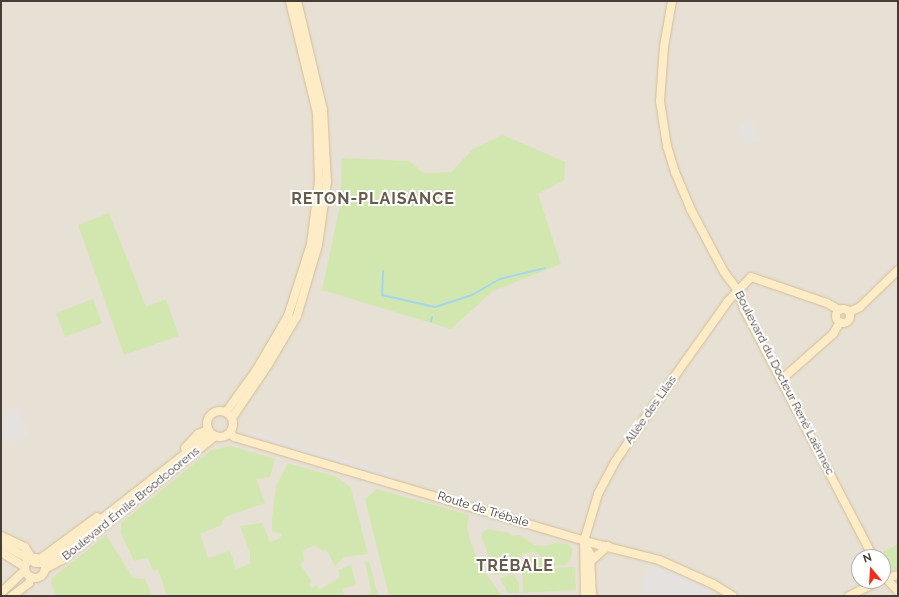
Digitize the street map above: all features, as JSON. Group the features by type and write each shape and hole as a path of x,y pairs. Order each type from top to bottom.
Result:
{"street":[{"path":"226,412 256,369 288,316 311,244 319,181 317,113 290,1"},
{"path":"232,418 268,365 297,316 318,245 327,182 323,110 297,1"},
{"name":"Boulevard du Docteur René Laënnec","path":"672,1 664,47 660,101 667,146 690,208 724,272 739,292 744,309 869,549"},
{"path":"849,312 860,307 898,270"},
{"name":"Allée des Lilas","path":"585,596 584,541 598,494 615,462 728,301 739,292 751,277 827,303 839,310"},
{"path":"840,322 836,318 839,310 845,309 849,312"},
{"path":"781,380 833,334 840,322 848,320 849,312"},
{"path":"214,412 226,412 232,418 233,426 230,433 224,437 211,434 206,425 210,415 214,412"},
{"name":"Route de Trébale","path":"230,433 234,437 584,541 608,546 677,567 733,596"},
{"name":"Boulevard Émile Broodcoorens","path":"1,593 34,564 174,456 198,434 211,434"},
{"name":"Boulevard Émile Broodcoorens","path":"34,564 62,560 211,434"},
{"path":"1,536 25,547 40,577 31,577"},
{"path":"584,541 590,562 592,596"},
{"path":"1,543 34,564"},
{"path":"590,562 608,546"},
{"path":"1,552 34,564"},
{"path":"12,596 29,583 34,564"},
{"path":"849,596 862,589"}],"shaded area":[{"path":"1,1 898,1 898,596 1,596"},
{"path":"752,119 760,141 745,144 737,124"},
{"path":"18,406 30,436 7,443 1,436 1,415"},
{"path":"247,430 390,473 393,479 248,435"},
{"path":"649,565 675,571 712,589 710,596 639,596"}],"green space":[{"path":"503,135 565,162 564,180 538,194 561,264 493,291 451,329 322,290 340,205 342,158 409,161 424,173 451,172 473,149"},
{"path":"109,213 146,307 166,299 179,336 124,355 78,225"},
{"path":"93,299 102,323 65,337 56,313"},
{"path":"231,446 275,459 270,477 256,479 265,503 225,517 221,525 200,534 208,558 230,551 236,569 250,564 250,552 240,526 262,523 270,542 280,538 282,534 272,531 272,519 276,486 288,463 337,477 351,488 368,554 344,557 335,566 326,549 323,551 314,545 303,551 304,561 300,564 312,582 309,584 312,588 317,585 320,590 340,577 338,570 351,565 356,585 342,589 344,596 167,596 158,569 153,571 148,558 134,561 121,533 121,523 211,450"},
{"path":"377,489 469,515 467,527 471,543 481,567 502,596 389,596 365,499"},
{"path":"487,529 507,532 511,536 520,535 535,545 546,546 558,542 568,544 572,549 571,558 565,565 549,566 545,559 535,552 524,553 505,573 495,575 481,535"},
{"path":"106,535 133,578 145,579 152,596 56,596 51,584 52,578"},
{"path":"898,544 898,569 891,570 891,549 889,549"},
{"path":"535,556 543,561 545,567 515,569 527,557"},
{"path":"369,561 377,596 367,596 371,590 365,562"},
{"path":"575,567 576,590 523,593 522,569"},
{"path":"512,573 519,583 519,593 508,593 500,579"}],"waterway":[{"path":"383,271 382,295 435,307 472,295 500,279 545,268"},
{"path":"431,321 432,317"}],"district":[{"name":"RETON-PLAISANCE","path":"373,199"},
{"name":"TRÉBALE","path":"515,566"}]}
